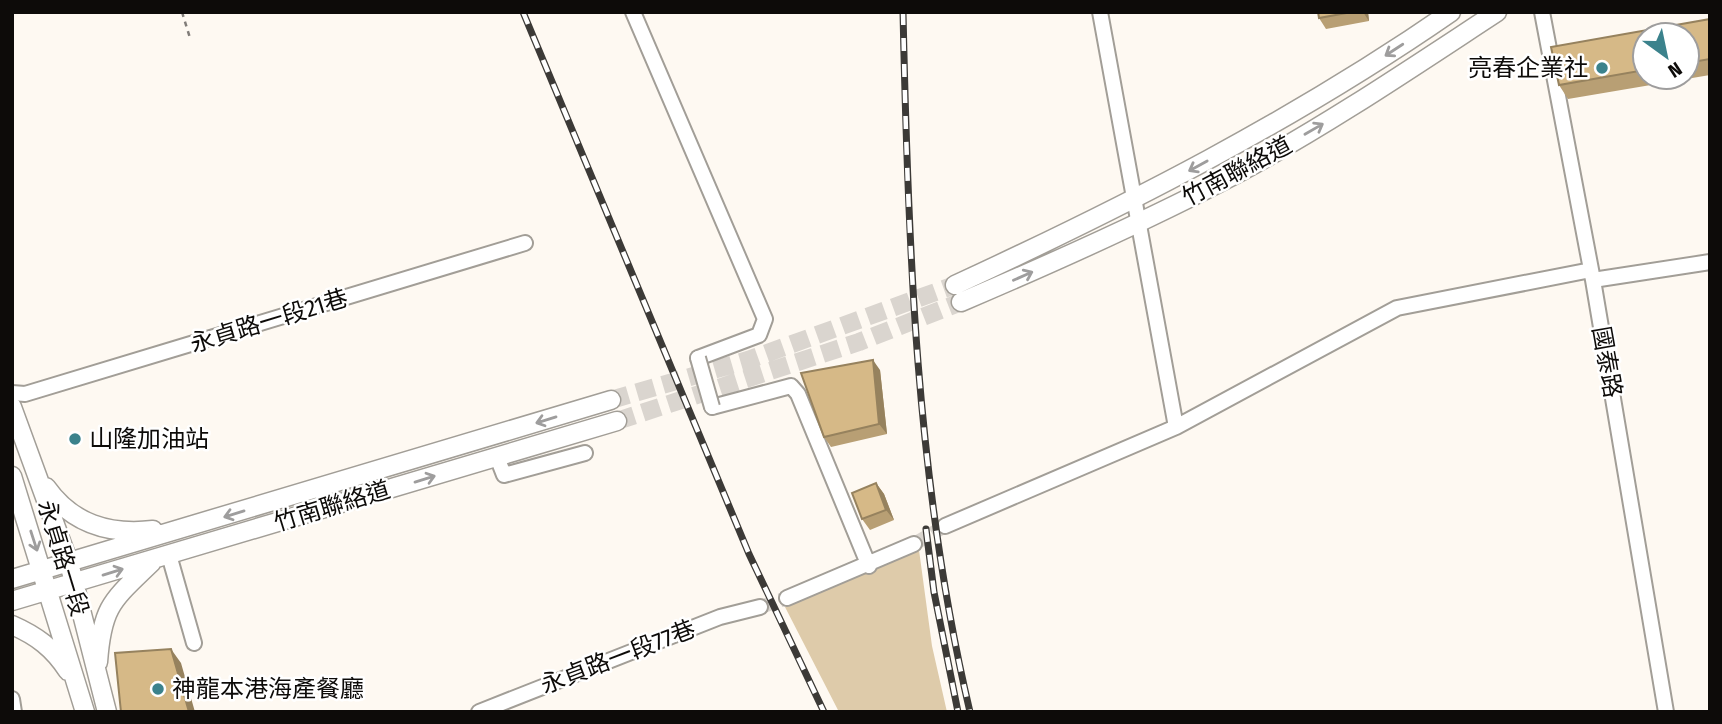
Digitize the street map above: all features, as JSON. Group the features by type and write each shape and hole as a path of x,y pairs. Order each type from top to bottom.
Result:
{"main road":[{"name":"竹南聯絡道","path":"955,285 1134,199 1322,96 1451,12"},
{"name":"竹南聯絡道","path":"961,302 1140,223 1242,171 1342,113 1497,12"},
{"name":"竹南聯絡道","path":"12,579 611,400"},
{"name":"永貞路一段","path":"12,407 69,563 107,712"},
{"name":"竹南聯絡道","path":"12,601 617,421"},
{"path":"36,474 57,502 94,526 130,532 194,526"},
{"name":"永貞路一段","path":"12,479 44,571 85,712"},
{"path":"97,679 100,633 106,610 120,590 162,557"},
{"path":"12,625 36,636 57,654 77,685"}],"street":[{"path":"633,12 765,319 759,335 698,358 712,407 791,387 798,394 869,566"},
{"path":"1100,12 1176,427"},
{"name":"國泰路","path":"1542,12 1592,275 1666,712"},
{"name":"永貞路一段21巷","path":"12,393 25,394 525,243"},
{"path":"945,526 1176,427 1397,308 1592,275 1710,262"},
{"path":"497,457 504,475 585,453"},
{"path":"787,598 869,566 915,544"},
{"path":"162,557 194,643"},
{"name":"永貞路一段77巷","path":"479,712 720,617 760,607"},
{"path":"12,699 14,712"}],"path":[{"path":"182,12 190,38"}],"shaded area":[{"path":"919,550 932,646 947,712 839,712 785,607"}],"building":[{"path":"1318,12 1352,12 1319,18"},
{"path":"1710,19 1710,59 1701,61 1701,21 1699,21"},
{"path":"1631,33 1631,72 1559,85 1551,47"},
{"path":"873,360 879,424 824,437 801,373"},
{"path":"876,483 886,510 862,519 852,493"},
{"name":"神龍本港海產餐廳","path":"171,649 189,712 121,712 115,653"}],"tunnel":[{"path":"611,400 748,360 955,285"},
{"path":"617,421 859,342 961,302"},
{"path":"914,544 945,526"},
{"path":"760,607 787,598"}],"railway":[{"path":"523,12 749,554 824,712"},
{"path":"903,12 912,276 926,452 937,539 970,712"},
{"path":"926,529 934,592 958,712"}],"place":[{"name":"亮春企業社","path":"1602,68"},
{"name":"山隆加油站","path":"75,439"},
{"name":"神龍本港海產餐廳","path":"158,689"}]}
